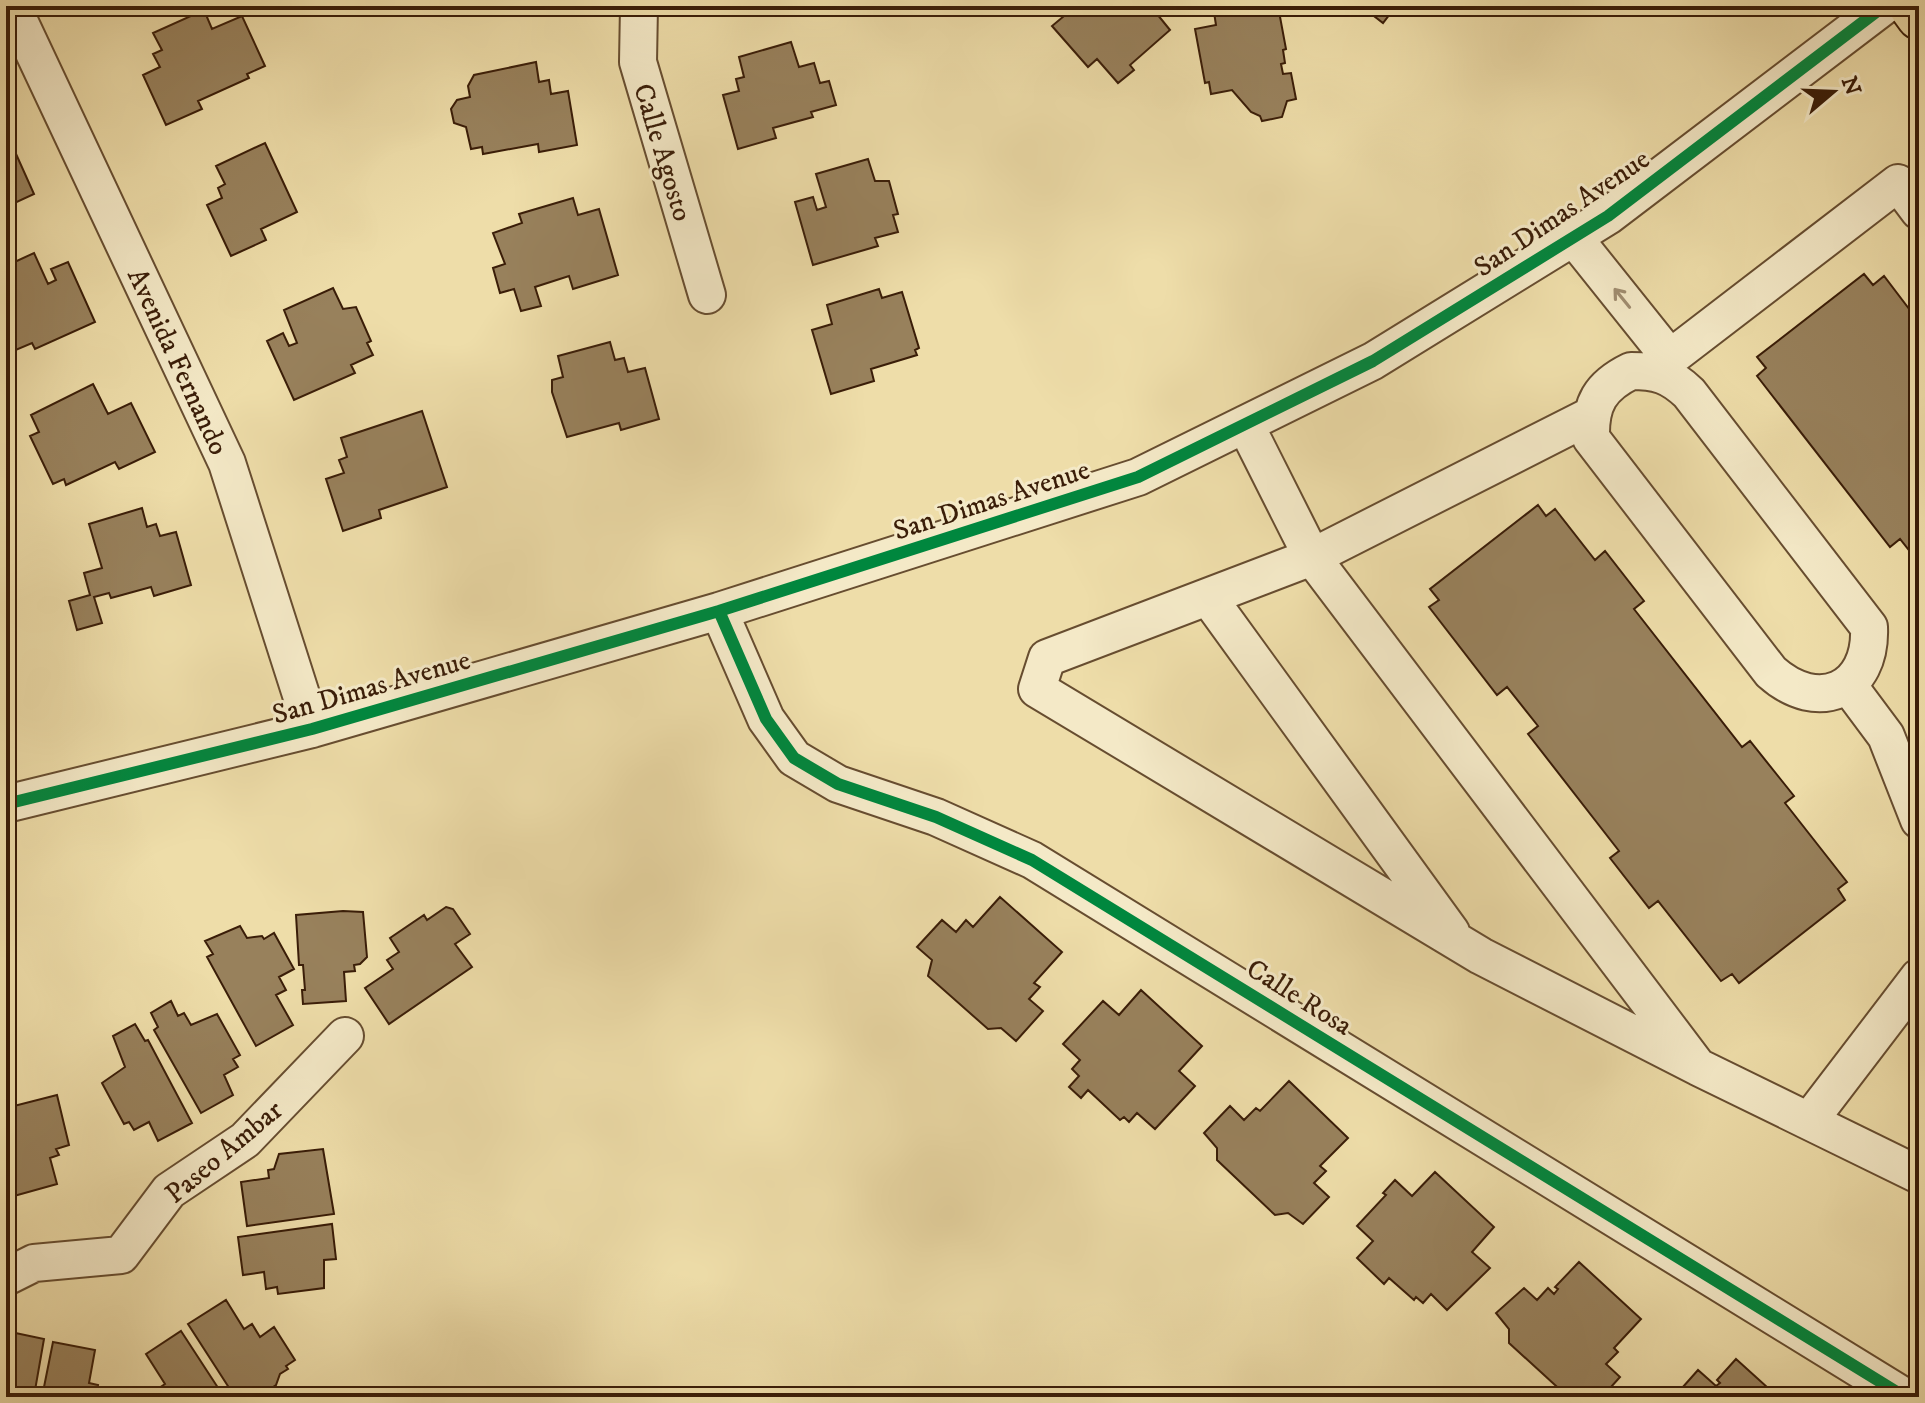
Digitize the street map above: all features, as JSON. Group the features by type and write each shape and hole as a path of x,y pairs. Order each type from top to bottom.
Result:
{"main road":[{"path":"1911,6 1919,17"}],"street":[{"name":"Avenida Fernando","path":"12,6 227,463 312,729"},
{"name":"Calle Agosto","path":"639,6 638,62 707,295"},
{"name":"San Dimas Avenue","path":"6,804 312,729 719,611 1138,477 1373,361 1574,238 1608,216 1884,6"},
{"path":"1574,238 1661,364 1689,393 1869,627 1870,648 1862,669 1848,685 1828,694 1807,694 1787,687 1771,672 1591,438 1590,416 1597,396 1612,380 1631,371 1661,364 1898,183 1919,211"},
{"path":"1590,416 1312,557 1047,658 1037,689 1460,944 1698,1067 1809,1121 1916,1167"},
{"path":"1245,424 1312,557 1698,1067"},
{"path":"1208,597 1460,944"},
{"name":"Calle Rosa","path":"719,611 766,719 794,758 838,784 936,817 1032,860 1905,1397"},
{"path":"1848,685 1886,736 1914,795"},
{"path":"1809,1121 1919,977"},
{"name":"Paseo Ambar","path":"6,1277 34,1263 121,1255 169,1191 245,1140 345,1036"}],"building":[{"path":"498,6 564,6 564,14"},
{"path":"1076,6 1161,6 1163,8 1157,14 1170,30 1130,65 1134,70 1118,83 1097,59 1088,67 1052,26"},
{"path":"1213,6 1278,6 1286,49 1283,50 1285,63 1281,64 1283,74 1291,73 1296,99 1287,101 1282,117 1262,121 1232,90 1211,94 1209,82 1205,83 1195,29 1216,25"},
{"path":"1361,6 1396,6 1383,23"},
{"path":"204,10 212,29 242,16 265,66 247,74 249,78 198,101 202,109 166,125 143,75 160,67 153,54 162,50 153,33"},
{"path":"791,42 799,67 814,63 820,83 829,81 836,105 811,112 813,117 773,128 776,138 738,149 723,95 739,91 736,79 744,77 739,57"},
{"path":"536,62 539,82 549,80 551,94 568,91 577,145 539,152 538,144 483,154 482,147 471,149 466,127 454,123 451,109 457,100 470,97 468,86 474,75"},
{"path":"265,143 297,212 261,229 266,240 231,256 207,205 222,198 218,188 225,184 216,166"},
{"path":"12,145 34,194 6,207 6,148"},
{"path":"868,159 875,181 889,181 898,214 893,215 898,232 875,238 878,246 813,265 795,202 813,197 817,210 826,207 816,174"},
{"path":"573,198 578,215 599,209 618,275 573,289 569,276 535,287 541,306 521,311 514,289 500,293 493,268 505,264 493,233 522,223 519,214"},
{"path":"34,253 48,284 56,280 51,269 68,262 95,322 35,349 32,343 11,352 6,341 6,266"},
{"path":"1864,274 1873,285 1884,276 1919,322 1919,563 1900,539 1890,547 1757,376 1766,368 1757,357"},
{"path":"333,288 343,309 356,307 371,341 367,343 373,355 351,365 355,373 294,400 267,341 283,333 289,346 297,343 284,310"},
{"path":"879,289 882,298 902,292 919,348 915,350 917,355 871,369 874,381 831,394 812,330 832,324 827,305"},
{"path":"610,342 615,360 624,358 628,372 645,368 659,419 621,430 619,423 567,437 552,392 552,380 563,377 558,356"},
{"path":"93,384 108,414 131,403 155,452 119,469 115,462 66,485 64,479 53,484 30,436 39,432 31,415"},
{"path":"422,411 447,487 379,510 381,518 343,531 326,479 344,473 339,460 347,457 341,438"},
{"path":"1538,505 1546,516 1555,509 1595,560 1605,551 1644,601 1634,609 1742,747 1750,741 1794,796 1785,803 1847,882 1838,889 1845,900 1739,983 1732,974 1721,981 1658,901 1649,908 1610,858 1619,851 1528,734 1538,726 1507,687 1497,695 1429,607 1439,600 1430,589"},
{"path":"142,508 147,527 156,524 160,536 176,532 191,585 154,596 151,587 111,598 109,593 94,597 102,623 77,630 69,601 90,595 84,573 102,568 89,524"},
{"path":"1000,897 1062,952 1034,983 1040,987 1029,999 1043,1011 1016,1041 1001,1028 988,1029 928,976 932,960 917,947 942,920 956,932 966,920 973,927"},
{"path":"446,907 453,909 470,934 455,944 472,967 389,1024 365,988 393,969 387,960 399,952 390,938 424,915 427,920"},
{"path":"363,912 367,957 354,965 355,971 344,972 346,1001 303,1004 302,990 305,990 303,965 299,965 296,915"},
{"path":"240,926 247,938 262,936 264,939 274,933 294,969 279,977 286,990 276,995 293,1025 256,1046 207,957 213,954 205,941"},
{"path":"1141,990 1202,1046 1179,1071 1195,1086 1155,1129 1137,1113 1129,1122 1124,1117 1120,1120 1088,1090 1081,1098 1069,1087 1079,1076 1072,1069 1080,1060 1063,1044 1103,1001 1119,1015"},
{"path":"171,1001 178,1016 184,1013 191,1025 217,1014 240,1055 233,1059 238,1067 224,1075 233,1095 201,1113 154,1030 158,1027 151,1013"},
{"path":"135,1024 145,1041 148,1040 192,1123 158,1141 149,1122 134,1130 129,1122 124,1124 102,1083 125,1067 113,1036"},
{"path":"1289,1081 1348,1138 1320,1166 1326,1171 1314,1183 1329,1197 1303,1224 1288,1213 1275,1215 1217,1160 1217,1148 1204,1133 1230,1106 1244,1120 1256,1108 1260,1111"},
{"path":"57,1095 69,1145 56,1149 59,1155 50,1158 57,1184 14,1196 6,1164 6,1108"},
{"path":"323,1149 334,1214 247,1226 241,1182 269,1178 268,1170 274,1169 279,1154"},
{"path":"1435,1172 1494,1227 1472,1252 1490,1268 1447,1310 1431,1294 1423,1303 1416,1297 1414,1300 1389,1278 1384,1284 1357,1258 1373,1241 1357,1226 1386,1195 1383,1193 1395,1180 1412,1196"},
{"path":"332,1224 336,1259 324,1260 324,1288 278,1294 277,1287 266,1289 264,1272 243,1275 238,1237"},
{"path":"1579,1262 1641,1319 1614,1348 1618,1352 1606,1364 1620,1377 1602,1397 1567,1396 1509,1343 1509,1329 1496,1313 1524,1288 1537,1300 1548,1288 1554,1294 1558,1289 1555,1287"},
{"path":"226,1300 244,1329 252,1324 260,1337 274,1327 295,1360 286,1366 288,1369 280,1374 276,1385 258,1397 235,1397 188,1324"},
{"path":"6,1331 44,1339 34,1396 6,1397"},
{"path":"181,1331 224,1397 160,1397 156,1390 165,1384 146,1354"},
{"path":"53,1342 95,1350 89,1383 98,1385 96,1397 42,1397"},
{"path":"1736,1359 1778,1397 1674,1397 1698,1370 1716,1386 1720,1383 1717,1380"}],"cycle path":[{"path":"6,804 312,729 719,611 1138,477 1373,361 1608,216 1884,6"},
{"path":"719,611 766,719 794,758 838,784 936,817 1032,860 1905,1397"}]}
